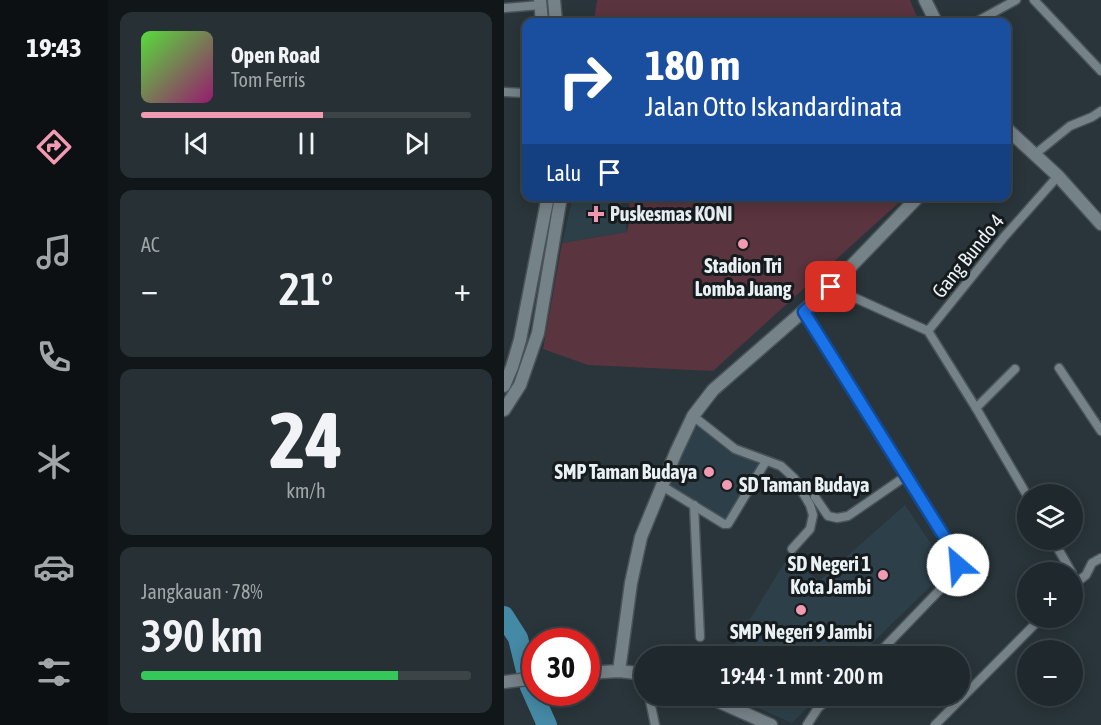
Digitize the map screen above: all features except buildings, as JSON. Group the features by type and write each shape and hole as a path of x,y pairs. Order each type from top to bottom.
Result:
{"main road":[{"path":"554,0 556,18"},
{"path":"925,0 934,18"},
{"path":"540,2 542,18"},
{"path":"1011,133 1099,217"},
{"path":"504,410 520,385 538,333 551,215 549,201"},
{"path":"504,386 513,367 551,215 558,201"},
{"path":"619,670 631,583 641,537 693,416 713,390 831,287 914,201"},
{"path":"600,672 619,670 634,672"},
{"path":"504,682 522,680"},
{"path":"728,706 771,725"}],"street":[{"path":"983,18 1016,0"},
{"path":"1034,0 1101,71"},
{"path":"504,8 540,2"},
{"path":"504,92 522,93"},
{"path":"1034,154 1070,126 1101,111"},
{"name":"Gang Bundo 4","path":"928,331 1004,237 1058,176"},
{"path":"831,287 928,331 1020,484"},
{"path":"804,312 957,557 958,565 955,574 886,646"},
{"path":"1059,368 1101,431"},
{"path":"976,408 1015,369"},
{"path":"693,416 735,449 781,466 794,478 810,505 813,515 810,529 792,549"},
{"path":"662,486 728,525 766,461"},
{"path":"815,497 828,516 837,518 848,516 906,476"},
{"path":"694,505 700,637"},
{"path":"1083,576 1086,575 1092,563 1101,558"},
{"path":"935,725 1031,628"},
{"path":"651,706 655,725"},
{"path":"807,725 820,706"}],"shaded area":[{"path":"597,0 910,0 917,18 595,18"},
{"name":"Puskesmas KONI","path":"572,201 621,201 627,232 562,243"},
{"path":"629,201 901,201 713,371 588,365 543,349 562,243 627,232 631,214"},
{"path":"698,424 764,463 727,524 666,487"},
{"path":"905,505 948,569 869,646 734,646 789,555 819,581"},
{"path":"754,706 809,706 792,723"}],"waterway":[{"path":"504,616 518,638 530,687 547,725"}],"place":[{"name":"Puskesmas KONI","path":"596,214"},
{"name":"Stadion Tri Lomba Juang","path":"743,244"},
{"name":"SMP Taman Budaya","path":"709,472"},
{"name":"SD Taman Budaya","path":"727,485"},
{"name":"SD Negeri 1 Kota Jambi","path":"883,575"},
{"name":"SMP Negeri 9 Jambi","path":"801,610"}],"route":[{"path":"831,287 804,312 957,557 958,565"}]}
